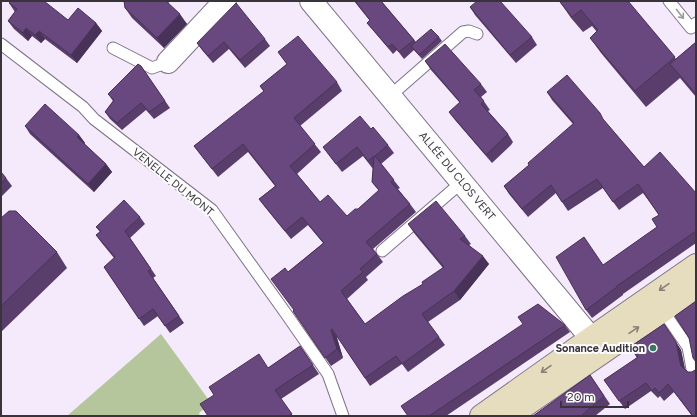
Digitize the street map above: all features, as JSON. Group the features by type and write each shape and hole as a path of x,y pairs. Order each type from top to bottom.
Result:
{"main road":[{"path":"498,413 596,345 696,264"},
{"path":"596,345 663,311 696,288"}],"street":[{"path":"168,62 225,1"},
{"name":"ALLÉE DU CLOS VERT","path":"311,1 596,345"}],"lane":[{"path":"670,1 691,28 696,24"},
{"path":"390,96 463,32 469,31 478,34"},
{"name":"VENELLE DU MONT","path":"1,44 83,107 94,119 212,210 328,374 343,416"},
{"path":"112,48 152,68 168,62"},
{"path":"382,251 462,182"},
{"path":"663,311 688,347 692,369 696,373"}],"green space":[{"path":"161,334 211,403 199,413 200,416 67,416"}],"building":[{"path":"11,1 44,1 68,20 78,8 96,23 71,55 39,31 35,35 26,28 23,33 8,21 17,9 9,3"},
{"path":"124,1 166,1 180,14 157,38 125,8"},
{"path":"355,1 381,1 414,40 399,52 392,44 388,47 367,23 370,20"},
{"path":"477,1 500,1 532,37 510,55 470,7"},
{"path":"628,1 675,57 635,91 590,38 598,30 581,10 572,17 560,2"},
{"path":"236,3 265,39 240,60 224,42 208,56 197,43"},
{"path":"431,29 439,37 419,55 411,46"},
{"path":"298,36 337,82 294,118 315,144 290,166 320,202 328,195 347,216 355,209 358,209 379,190 372,182 374,156 368,161 357,147 336,164 323,147 360,116 371,129 373,127 388,145 375,156 394,180 391,182 410,204 366,242 377,254 360,269 363,272 341,291 365,324 403,296 423,284 422,282 444,267 408,224 436,201 465,236 460,239 483,256 454,291 422,314 439,337 402,364 396,356 365,378 332,329 331,330 337,349 325,358 293,311 294,310 271,279 285,268 288,272 324,243 302,217 285,231 259,199 276,186 243,144 212,169 194,146 264,91 260,86 287,64 278,52"},
{"path":"696,42 696,94 670,64"},
{"path":"445,44 481,84 474,90 484,101 481,104 508,134 486,155 449,112 460,102 425,61"},
{"path":"138,64 141,66 165,101 149,112 141,103 117,123 105,112 114,100 108,94"},
{"path":"567,75 644,167 660,152 696,193 696,231 617,286 586,310 556,257 584,237 603,265 657,227 652,219 659,215 638,184 613,202 597,179 562,202 551,185 522,209 504,186 574,123 547,92"},
{"path":"45,104 79,135 77,137 106,164 88,184 25,126"},
{"path":"1,172 6,178 1,184"},
{"path":"124,200 140,217 125,231 151,269 148,271 179,316 165,326 153,309 139,319 104,267 115,257 96,235 101,231 96,227"},
{"path":"9,211 16,211 57,252 1,306 1,218"},
{"path":"696,301 696,362 693,358 689,338 675,316"},
{"path":"538,304 565,325 429,416 408,416 401,406 523,324 518,317"},
{"path":"664,324 676,342 681,366 688,372 692,372 696,369 696,416 693,416 668,384 659,393 655,388 652,391 646,383 619,401 604,380 638,357 630,347"},
{"path":"300,346 313,365 275,390 292,414 289,416 208,416 200,404 214,395 209,387 259,354 268,368"},
{"path":"590,375 604,396 581,416 533,416"}],"place":[{"name":"Sonance Audition","path":"653,348"}]}
